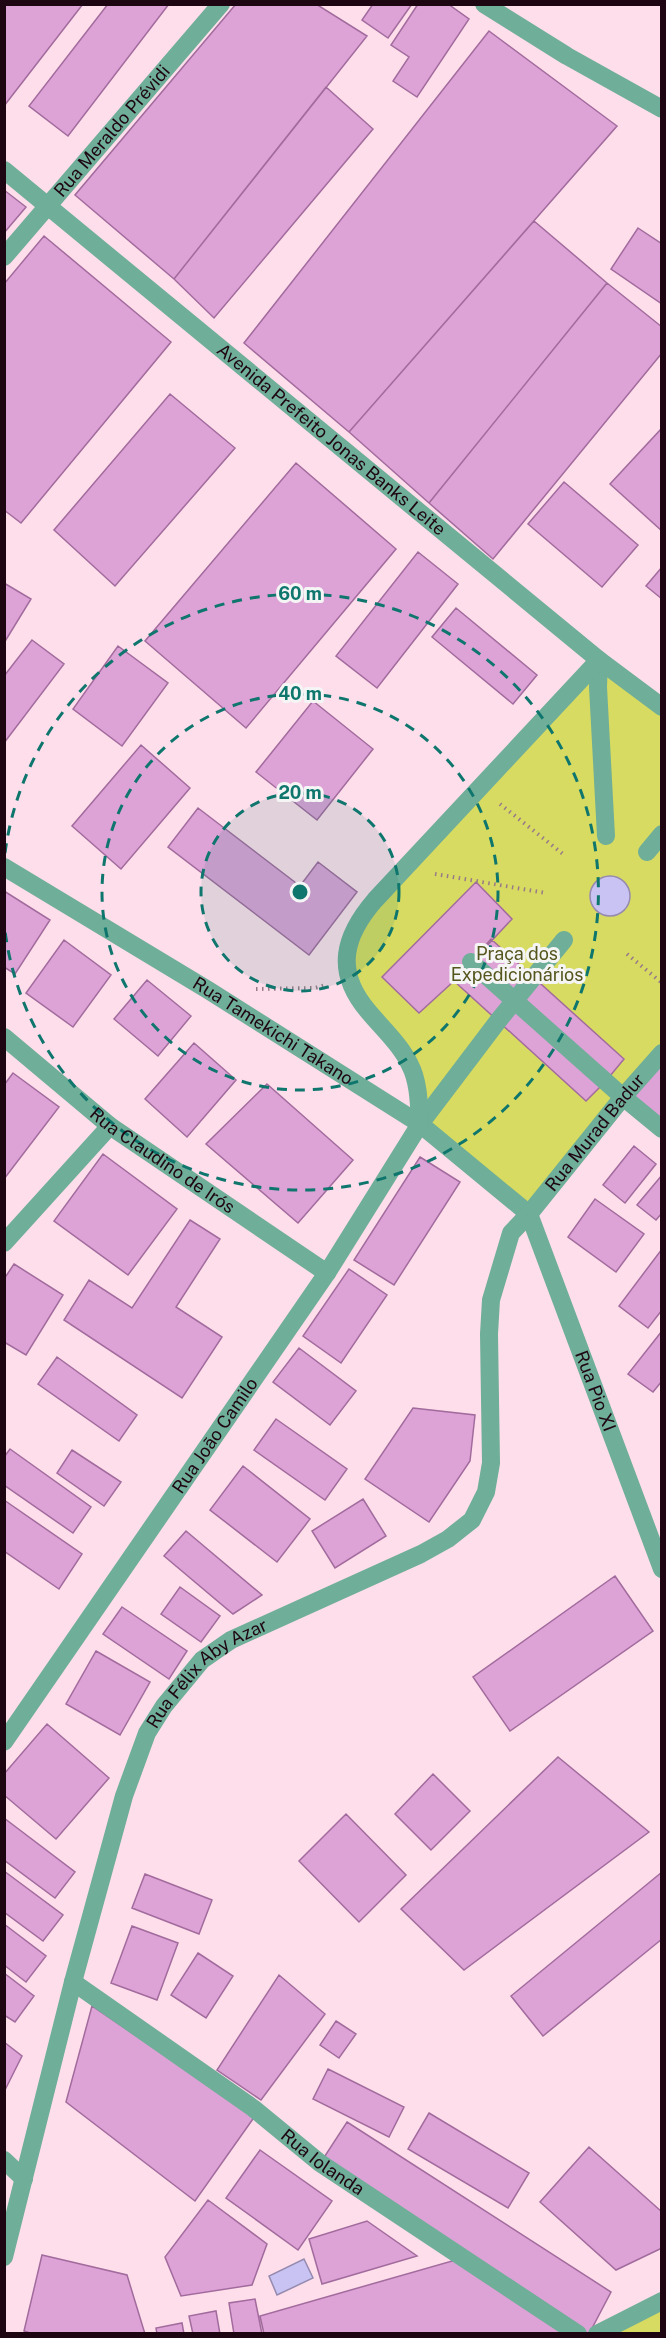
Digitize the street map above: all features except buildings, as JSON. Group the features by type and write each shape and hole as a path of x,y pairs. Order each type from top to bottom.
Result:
{"street":[{"name":"Rua Meraldo Prévidi","path":"4,256 221,4"},
{"path":"484,4 567,56 662,109"},
{"name":"Avenida Prefeito Jonas Banks Leite","path":"4,170 599,660 662,707"},
{"path":"420,1124 419,1103 411,1065 365,1008 351,984 348,974 347,950 352,930 362,914 478,787 599,660"},
{"path":"599,660 598,699 606,836"},
{"path":"647,852 662,834"},
{"name":"Rua Tamekichi Takano","path":"4,867 208,990 420,1124 529,1214"},
{"name":"Rua João Camilo","path":"4,1742 327,1273 420,1124 564,940"},
{"path":"471,962 662,1130"},
{"name":"Rua Claudino de Irós","path":"4,1037 110,1126 327,1273"},
{"name":"Rua Murad Badur","path":"529,1214 623,1097 662,1053"},
{"path":"4,1242 110,1126"},
{"name":"Rua Pio XI","path":"529,1214 662,1569"},
{"name":"Rua Félix Aby Azar","path":"4,2257 73,1982 124,1796 147,1733 164,1706 202,1660 231,1640 420,1554 448,1539 472,1520 486,1492 491,1462 489,1334 491,1300 511,1233 529,1214"},
{"name":"Rua Iolanda","path":"73,1982 253,2108 320,2163 578,2334"},
{"path":"4,2160 24,2179"},
{"path":"597,2334 662,2301"}],"path":[{"path":"478,787 562,854"},
{"path":"405,867 448,877 546,893"},
{"path":"627,954 662,983"},
{"path":"251,989 315,988 327,985 348,974"}],"green space":[{"name":"Praça dos Expedicionários","path":"598,662 661,711 661,1048 529,1206 422,1122 417,1084 349,974 364,917"},
{"path":"661,2302 661,2333 594,2333"}],"shaded area":[{"path":"610,876 618,877 624,882 629,888 629,904 624,910 618,915 610,916 602,915 596,910 591,904 590,896 591,888 596,882 602,877"},
{"path":"304,2259 313,2278 277,2295 269,2276"}]}
